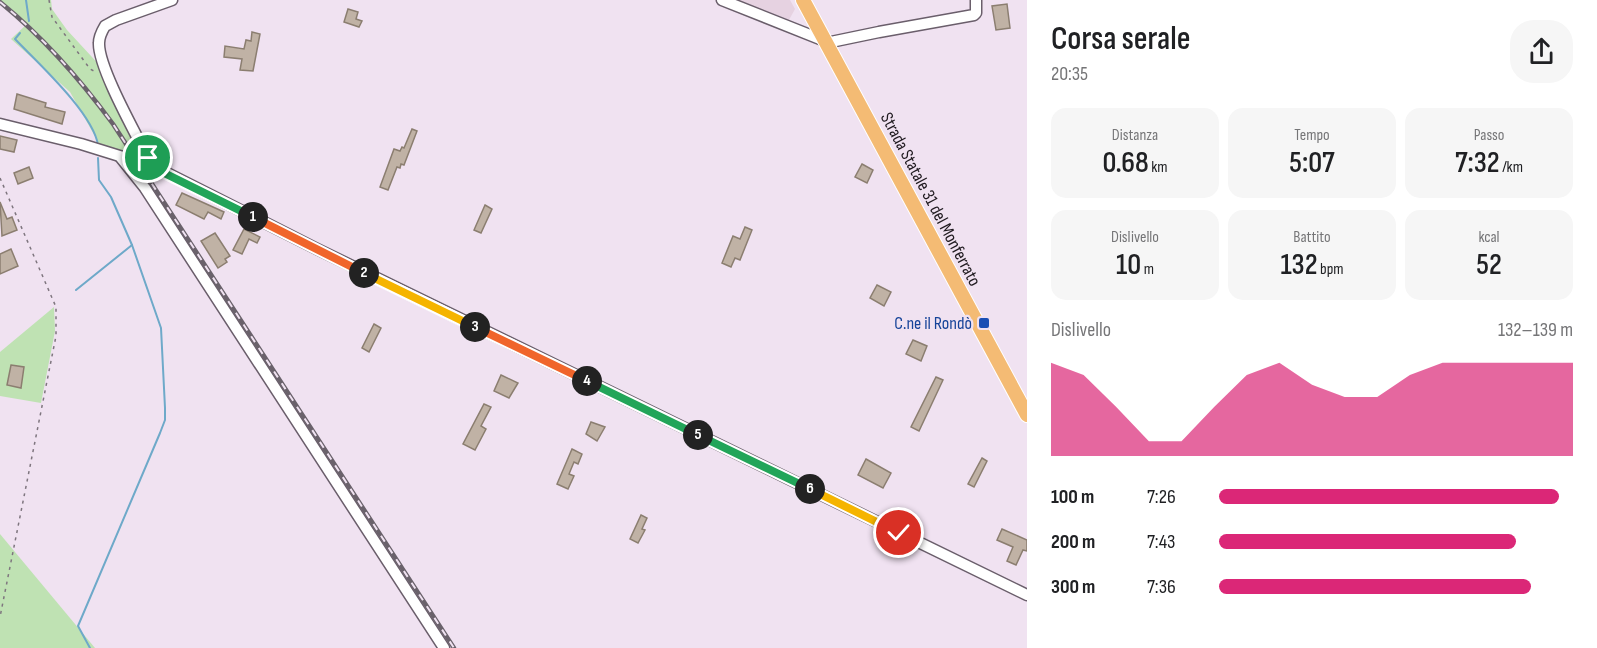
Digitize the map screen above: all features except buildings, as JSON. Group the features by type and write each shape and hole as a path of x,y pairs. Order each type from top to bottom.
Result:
{"main road":[{"name":"Strada Statale 31 del Monferrato","path":"803,0 1027,415"}],"street":[{"path":"148,165 148,158 100,56 99,44 105,26 172,0"},
{"path":"722,0 826,42 974,15 976,0"},
{"path":"0,124 81,144 148,165 431,306 1027,595"},
{"path":"121,158 145,188 444,648"}],"path":[{"path":"50,0 52,17 90,69 110,79"},
{"path":"0,178 58,316 56,336 0,617"}],"shaded area":[{"path":"738,0 790,0 795,9 789,20"}],"green space":[{"path":"0,0 51,0 52,9 67,30 116,83 146,159 101,147 70,92 11,39 27,24 0,3"},
{"path":"54,307 55,331 41,403 0,396 0,352"},
{"path":"0,534 95,648 0,648"}],"waterway":[{"path":"26,0 29,21"},
{"path":"20,33 15,39 76,104 94,132 98,145"},
{"path":"90,648 78,626 165,420 161,328 132,245 111,197 99,180 98,158"},
{"path":"76,290 132,245"}],"railway":[{"path":"0,2 60,59 113,124 454,648"}],"place":[{"name":"C.ne il Rondò","path":"984,323"}],"route":[{"path":"148,158 148,165 899,533"}]}
